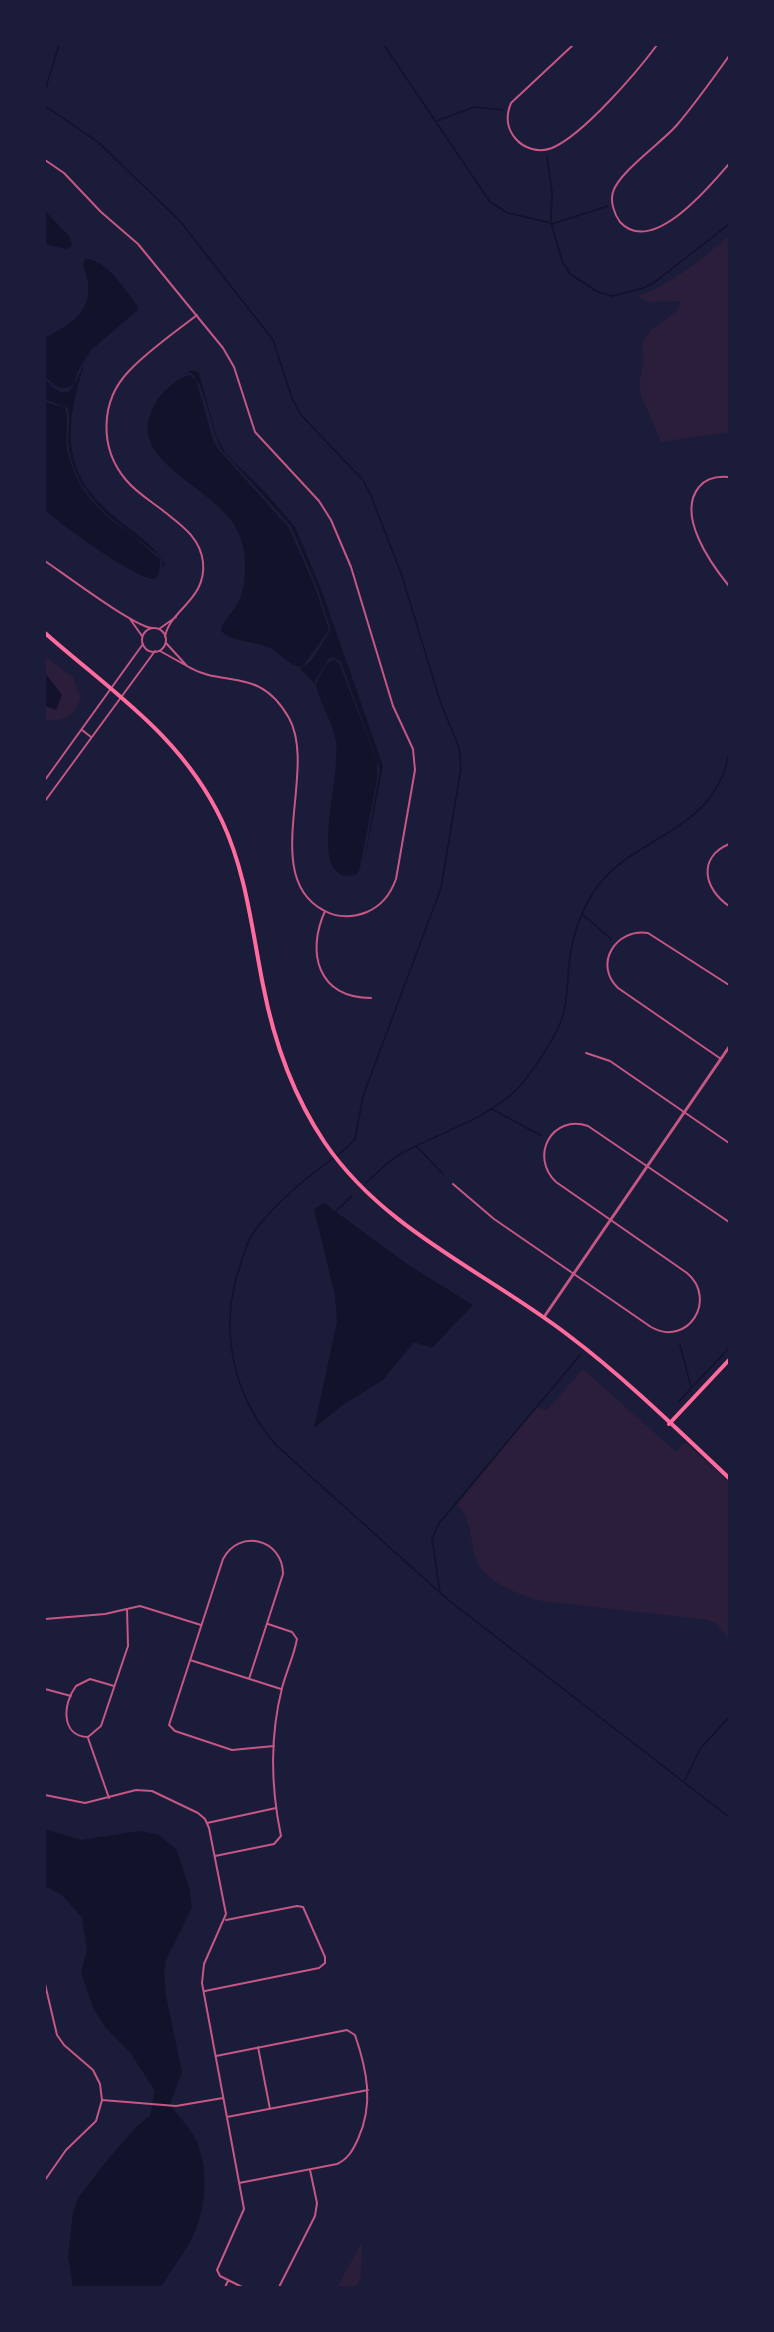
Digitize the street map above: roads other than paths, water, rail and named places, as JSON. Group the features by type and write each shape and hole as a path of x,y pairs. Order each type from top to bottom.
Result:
{"main road":[{"path":"45,633 160,730 185,758 221,818 242,878 278,1048 301,1102 339,1161 379,1204 406,1226 544,1317 595,1356 729,1478"},
{"path":"669,1424 729,1360"}],"street":[{"path":"573,45 511,103 508,117 511,131 527,147 543,150 558,144 619,91 657,45"},
{"path":"729,56 675,127 619,180 612,196 614,211 620,221 632,230 644,232 659,229 687,206 729,164"},
{"path":"45,160 64,173 101,212 138,244 196,315 232,362 255,432 319,501 331,520 351,567 395,710 414,754 415,770 393,888 376,906 360,914 339,916 325,912 306,897 296,875 292,818 299,752 289,718 276,700 254,685 235,678 201,673 164,652 148,650 143,645 142,638 130,619"},
{"path":"45,801 121,696 156,651 162,648 176,617 201,583 203,564 201,553 187,530 124,477 110,451 107,420 114,394 125,376 196,315"},
{"path":"729,477 712,478 701,484 693,497 691,508 702,545 729,586"},
{"path":"45,561 130,619 145,627 158,629 165,638 167,646 187,666"},
{"path":"158,629 176,617"},
{"path":"142,638 146,631 153,628"},
{"path":"45,780 143,645"},
{"path":"82,730 91,737"},
{"path":"729,844 713,854 707,872 711,890 729,906"},
{"path":"325,912 319,925 315,948 324,976 343,992 371,999"},
{"path":"721,1059 618,988 610,977 608,958 614,945 624,936 636,932 648,933 729,985"},
{"path":"544,1317 729,1047"},
{"path":"586,1053 610,1061 729,1143"},
{"path":"453,1184 494,1219 656,1330 665,1332 680,1330 696,1318 701,1304 700,1294 691,1276 550,1177 543,1158 550,1137 568,1125 585,1125 729,1222"},
{"path":"249,1679 282,1579 283,1564 279,1555 269,1545 250,1540 236,1545 226,1555 169,1721 172,1730 226,1749 274,1746"},
{"path":"45,1619 105,1614 142,1606 201,1625"},
{"path":"114,1686 97,1680 87,1680 76,1686 71,1696 67,1723 76,1735 88,1737 101,1726 129,1641 127,1609"},
{"path":"215,1856 278,1842 280,1836 276,1808 274,1746 281,1689 297,1639 292,1632 268,1624"},
{"path":"190,1660 281,1689"},
{"path":"45,1689 71,1696"},
{"path":"88,1737 109,1798"},
{"path":"45,1795 79,1803 136,1790 152,1791 198,1813 207,1823 226,1908 226,1920 204,1964 204,1991 243,2214 217,2268 220,2276 242,2287"},
{"path":"207,1823 276,1808"},
{"path":"204,1991 320,1968 325,1963 325,1957 303,1907 297,1906 226,1920"},
{"path":"45,1935 45,1947"},
{"path":"45,1984 57,2035 64,2045 93,2070 100,2084 102,2100 96,2121 58,2159 45,2180"},
{"path":"216,2056 350,2031 355,2035 362,2054 368,2090 365,2118 350,2154 337,2164 239,2183"},
{"path":"258,2047 270,2109"},
{"path":"227,2117 368,2090"},
{"path":"102,2100 176,2106 223,2098"},
{"path":"279,2287 315,2216 317,2203 310,2170"},
{"path":"225,2287 228,2280"}],"waterway":[{"path":"45,90 59,45"},
{"path":"384,45 490,202 508,213 551,223 563,263 570,274 598,292 612,296 644,288 655,282 729,224"},
{"path":"45,106 98,142 180,221 273,340 292,398 301,415 363,480 371,496 401,573 441,704 459,747 461,768 441,888 363,1096 355,1139 272,1210 252,1234 243,1255 233,1290 230,1314 230,1338 240,1384 262,1427 277,1446 447,1599 729,1817"},
{"path":"437,121 474,107 503,110"},
{"path":"547,156 552,192 551,221"},
{"path":"552,224 608,206"},
{"path":"367,1182 397,1156 492,1109 523,1082 543,1054 560,1024 566,1003 574,937 580,918 593,893 609,873 689,818 707,802 720,780 729,753"},
{"path":"582,914 611,939"},
{"path":"490,1108 542,1136"},
{"path":"417,1147 443,1174"},
{"path":"335,1212 352,1196"},
{"path":"680,1345 691,1387"},
{"path":"679,1401 729,1348"},
{"path":"440,1593 432,1538 440,1522 581,1354"},
{"path":"684,1782 700,1749 729,1717"}]}
